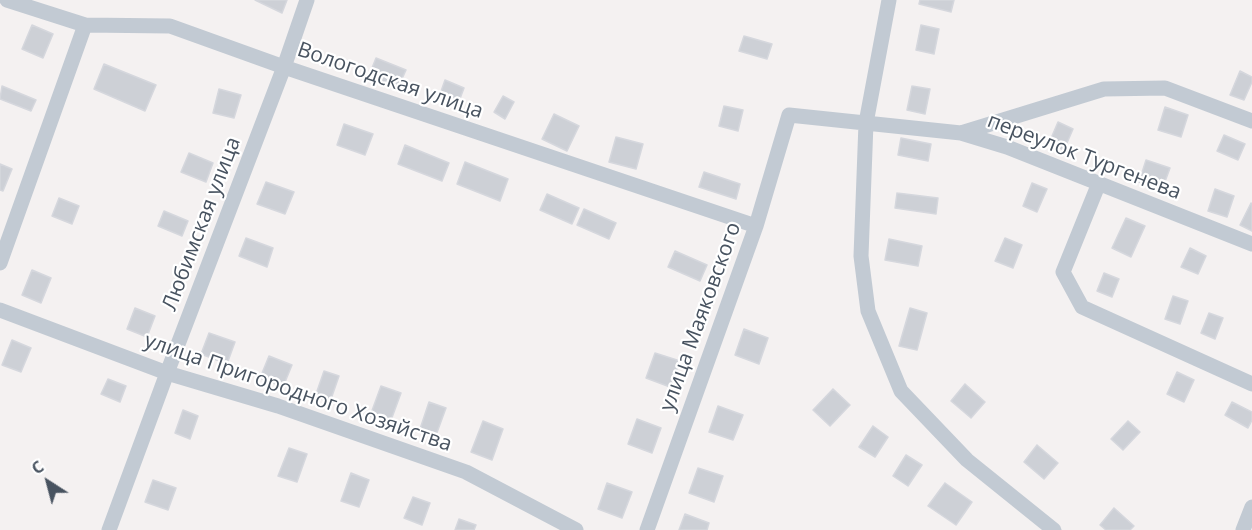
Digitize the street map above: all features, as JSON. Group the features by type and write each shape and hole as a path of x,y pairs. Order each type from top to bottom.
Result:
{"street":[{"name":"Вологодская улица","path":"7,0 85,25 170,26 284,68 756,226"},
{"name":"Любимская улица","path":"109,530 284,68 307,0"},
{"path":"889,0 866,123 861,256 868,311 901,391 967,460 1054,530"},
{"path":"0,263 85,25"},
{"path":"961,133 1104,89 1166,88 1252,121"},
{"name":"переулок Тургенева","path":"789,115 961,133 1007,147 1252,244"},
{"name":"улица Маяковского","path":"647,530 756,226 789,115"},
{"path":"1099,183 1062,272 1082,307 1252,384"},
{"name":"улица Пригородного Хозяйства","path":"0,310 167,373 278,406 466,472 576,530"},
{"path":"1243,530 1252,507"}],"building":[{"path":"255,0 287,0 282,13"},
{"path":"920,0 954,0 951,12 919,4"},
{"path":"32,25 53,34 43,58 22,49"},
{"path":"921,25 939,29 934,54 916,50"},
{"path":"744,36 772,44 767,59 739,51"},
{"path":"376,58 406,70 397,90 368,78"},
{"path":"104,64 156,85 145,111 94,89"},
{"path":"1240,71 1252,77 1244,100 1230,95"},
{"path":"445,80 464,88 458,104 439,97"},
{"path":"2,86 36,100 31,111 0,99"},
{"path":"912,86 930,89 925,114 907,110"},
{"path":"219,89 241,95 234,118 213,113"},
{"path":"503,96 514,102 505,119 494,112"},
{"path":"724,106 743,110 738,131 719,126"},
{"path":"1165,107 1188,115 1181,137 1158,130"},
{"path":"554,114 579,126 567,151 542,139"},
{"path":"1058,122 1073,129 1064,150 1049,143"},
{"path":"344,124 373,134 365,155 337,145"},
{"path":"1224,135 1245,144 1238,160 1217,151"},
{"path":"616,137 643,144 636,169 609,162"},
{"path":"901,138 931,144 928,161 898,155"},
{"path":"405,145 449,163 442,181 398,164"},
{"path":"189,153 213,163 206,182 181,172"},
{"path":"1146,160 1170,168 1162,190 1139,182"},
{"path":"465,162 508,179 500,201 457,184"},
{"path":"0,164 12,169 3,191 0,190"},
{"path":"704,172 740,184 736,199 699,187"},
{"path":"266,182 294,192 285,214 257,204"},
{"path":"1032,183 1047,189 1037,212 1023,206"},
{"path":"1215,189 1234,196 1227,217 1208,211"},
{"path":"897,193 938,198 936,214 895,208"},
{"path":"547,194 579,208 572,224 540,210"},
{"path":"59,198 79,206 72,224 52,216"},
{"path":"1252,204 1252,231 1240,225"},
{"path":"584,209 616,223 609,239 577,225"},
{"path":"164,211 188,221 182,236 158,226"},
{"path":"1126,218 1145,226 1131,257 1112,248"},
{"path":"246,238 273,248 267,267 239,256"},
{"path":"1005,238 1022,245 1013,268 995,261"},
{"path":"889,239 922,246 918,266 885,260"},
{"path":"1190,248 1206,256 1198,274 1181,267"},
{"path":"675,251 707,265 700,281 668,267"},
{"path":"32,270 51,278 41,303 22,295"},
{"path":"1104,273 1119,279 1112,297 1097,291"},
{"path":"1173,296 1188,301 1180,324 1165,319"},
{"path":"135,308 155,316 147,337 127,329"},
{"path":"910,308 927,313 917,350 899,346"},
{"path":"1209,313 1223,318 1215,339 1201,333"},
{"path":"744,329 768,338 759,364 735,355"},
{"path":"209,333 235,342 227,364 201,354"},
{"path":"12,340 31,348 21,372 2,365"},
{"path":"655,353 680,361 670,387 646,378"},
{"path":"269,356 292,365 283,387 260,378"},
{"path":"324,371 339,376 330,402 315,397"},
{"path":"1177,372 1194,380 1184,402 1167,394"},
{"path":"108,379 126,386 120,402 101,394"},
{"path":"965,384 985,402 971,418 951,401"},
{"path":"381,386 401,393 390,423 370,416"},
{"path":"833,389 850,405 830,426 813,410"},
{"path":"429,402 446,408 435,438 419,432"},
{"path":"1232,402 1252,412 1252,420 1248,428 1225,415"},
{"path":"718,406 743,415 733,440 709,432"},
{"path":"183,410 198,416 190,439 175,433"},
{"path":"637,419 661,428 652,453 628,444"},
{"path":"483,421 503,429 492,460 471,452"},
{"path":"1128,421 1140,432 1123,450 1111,439"},
{"path":"873,426 888,437 875,457 859,447"},
{"path":"1037,445 1058,463 1044,479 1024,462"},
{"path":"289,448 307,454 297,482 278,476"},
{"path":"906,455 922,465 908,486 893,476"},
{"path":"698,468 723,476 714,502 689,493"},
{"path":"351,473 369,480 359,507 341,501"},
{"path":"153,480 176,488 168,510 145,502"},
{"path":"607,483 632,492 622,518 598,509"},
{"path":"945,483 972,502 956,525 928,506"},
{"path":"413,497 430,503 422,525 404,518"},
{"path":"1114,508 1134,526 1130,530 1106,530 1100,525"},
{"path":"685,514 709,523 707,530 679,530"},
{"path":"459,519 476,525 474,530 455,530"}]}
